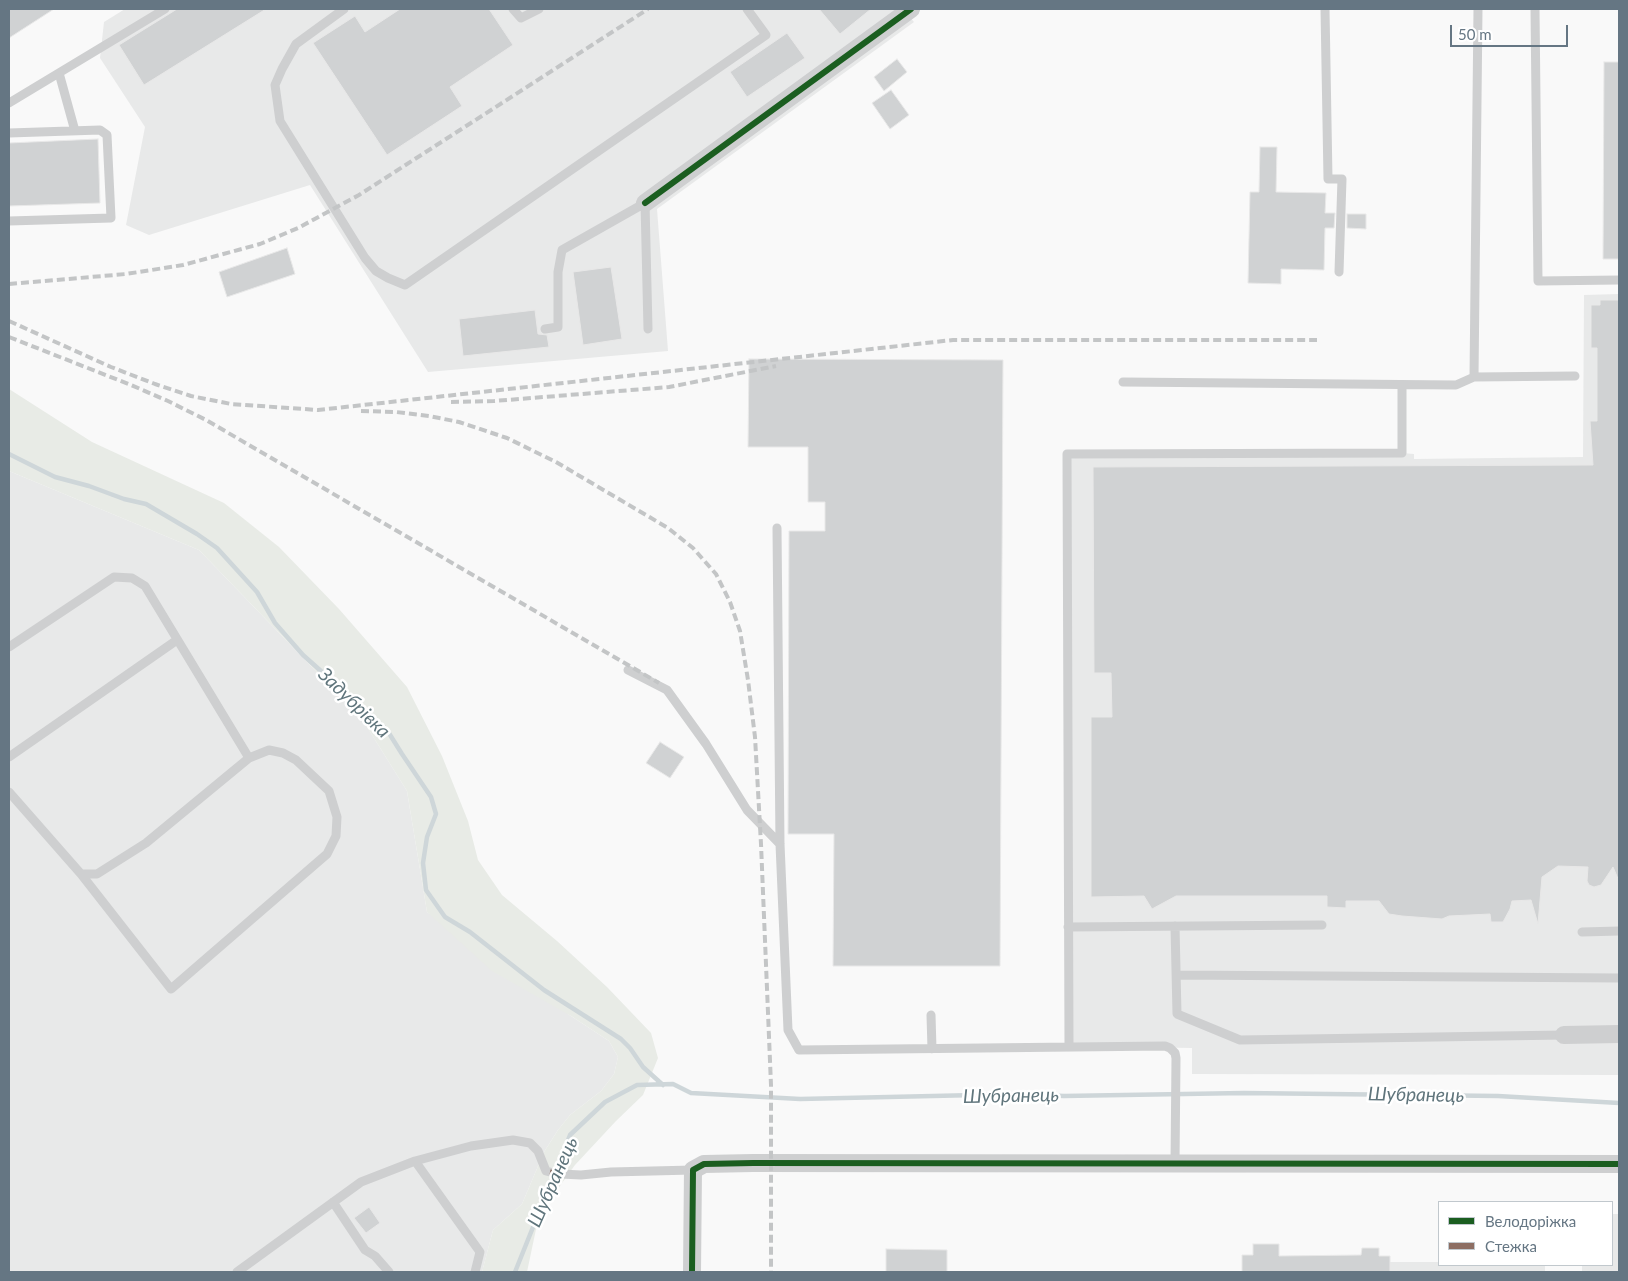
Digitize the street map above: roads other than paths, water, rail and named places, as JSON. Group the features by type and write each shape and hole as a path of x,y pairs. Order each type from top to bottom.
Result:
{"street":[{"path":"645,202 910,9"},
{"path":"1564,1034 1619,1034"},
{"path":"692,1272 693,1170 704,1164 753,1162 1619,1164"}],"lane":[{"path":"9,103 165,9"},
{"path":"344,9 296,44 275,85 280,121 365,258 376,271 405,285 766,35 747,9"},
{"path":"513,9 520,18 539,9"},
{"path":"1325,9 1328,180 1342,179 1340,272"},
{"path":"1474,377 1478,9"},
{"path":"1535,9 1538,281 1619,280"},
{"path":"59,73 75,131"},
{"path":"9,133 100,130 107,135 111,218 9,221"},
{"path":"545,329 558,326 558,272 562,250 645,202 648,329"},
{"path":"1123,382 1456,385 1474,377 1574,376"},
{"path":"1069,1046 1067,454 1402,453 1402,385"},
{"path":"777,528 780,844 788,1030 799,1050 1165,1046 1175,1053 1177,1070 1175,1164"},
{"path":"9,647 114,577 132,578 145,586 249,758"},
{"path":"9,757 177,640"},
{"path":"628,670 667,690 706,744 747,810 780,844"},
{"path":"9,792 81,874 171,989 327,854 336,836 337,817 329,791 296,760 283,753 269,750 249,758 146,843 97,874 81,874"},
{"path":"1068,927 1322,925"},
{"path":"1175,926 1177,1014 1240,1040 1564,1034"},
{"path":"1582,932 1619,931"},
{"path":"1176,975 1619,978"},
{"path":"931,1014 932,1049"},
{"path":"237,1272 361,1182 415,1160 471,1146 513,1140 530,1143 538,1151 546,1171 550,1172"},
{"path":"415,1160 480,1252 475,1272"},
{"path":"561,1174 581,1175 611,1172 693,1170"},
{"path":"333,1202 365,1250 375,1256 389,1272"}],"waterway":[{"name":"Задубрівка","path":"9,454 55,477 146,504 217,548 257,592 275,623 303,655 387,730 431,797 436,814 427,837 423,863 426,890 445,917 470,932 544,990 621,1039 630,1048 643,1067 663,1085"},
{"name":"Шубранець","path":"515,1272 570,1135 605,1102 637,1085 673,1084 691,1093 800,1099 1021,1094 1064,1096 1244,1093 1498,1096 1619,1103"}],"railway":[{"path":"9,284 126,274 183,265 260,244 298,228 359,195 648,9"},
{"path":"9,321 111,367 191,396 231,404 318,410 953,340 1317,340"},
{"path":"9,337 131,385 206,420 659,683"},
{"path":"451,402 494,401 669,387 776,366"},
{"path":"361,411 396,412 459,422 507,438 556,462 668,528 693,548 716,574 730,602 740,631 755,737 771,1085 771,1272"}]}
